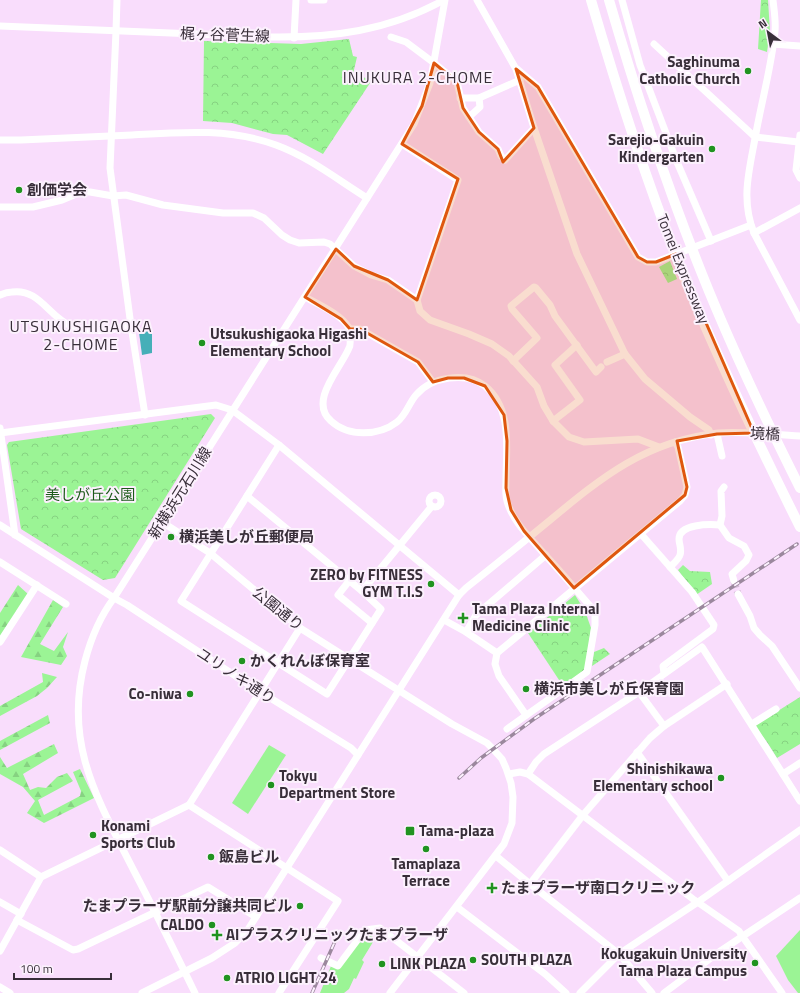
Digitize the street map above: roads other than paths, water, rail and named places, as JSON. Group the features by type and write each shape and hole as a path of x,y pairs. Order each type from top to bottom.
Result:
{"highway":[{"name":"Tomei Expressway","path":"591,0 613,74 645,170 687,282 721,362 800,527"},
{"name":"Tomei Expressway","path":"609,0 644,118 702,274 734,349 800,488"}],"street":[{"path":"117,0 110,168 131,326 145,415"},
{"path":"294,38 296,0"},
{"path":"311,0 324,0"},
{"name":"梶ヶ谷菅生線","path":"0,26 294,38 334,35 365,30 422,11 444,0"},
{"name":"新横浜元石川線","path":"184,972 113,829 90,778 79,736 77,713 78,691 88,650 95,629 105,610 336,249 414,124 430,83 444,0"},
{"path":"478,0 516,69 534,128 577,254 625,354 645,379 690,417 714,434 722,456"},
{"path":"622,0 643,72 709,242"},
{"path":"773,0 775,30 748,172 746,189 747,201 751,225 754,233 800,320"},
{"path":"391,37 406,42 457,82 463,108 479,132 498,149 501,156 505,160 534,128"},
{"path":"654,44 755,137 799,139 796,170 800,178"},
{"path":"772,44 800,46"},
{"path":"516,69 538,87 638,257 647,262 656,262 751,225"},
{"path":"460,98 479,98 520,80"},
{"path":"469,117 480,107 479,98"},
{"path":"0,140 185,132 240,135 277,145 294,153 324,170 367,198"},
{"path":"402,144 458,180 417,300 420,311 430,320 492,344 509,356 536,387 553,422 569,437 584,442 638,439 659,447"},
{"path":"0,208 33,207 62,200 80,192 90,192 113,196 126,195 163,205 223,213 253,213 264,218 282,235 290,240 299,243 324,242 330,244 354,266 371,275 388,280 417,300"},
{"path":"754,233 800,208"},
{"path":"513,361 536,338 511,306 534,287 550,306 555,316 596,372 601,367"},
{"path":"0,295 17,291 31,294 43,303 54,316 70,326 87,331 101,331 131,326"},
{"path":"305,296 341,318 350,329 350,347 326,388 322,399 324,411 329,420 340,428 353,432 368,433 383,431 399,421 417,394 433,382 448,378 464,378 485,386 496,398 504,415 507,441 507,500 516,519 529,537 591,607 595,625 587,672 507,730"},
{"path":"350,329 360,329 418,362 433,382"},
{"path":"553,422 580,400 555,365 576,345"},
{"path":"607,362 625,354"},
{"path":"0,433 216,405 232,410 279,445 459,595"},
{"path":"0,428 15,535"},
{"name":"境橋","path":"142,993 212,958 235,943 244,934 459,595 586,490 614,470 659,447 714,434 738,432 796,436"},
{"path":"526,715 499,676 495,664 497,653 680,501 685,495 687,487 678,447 675,442"},
{"path":"247,496 362,591 381,609 327,694 181,601 279,445"},
{"path":"724,487 721,491 722,516 720,525 729,538 744,546 748,553 748,558 746,561 732,574 734,581"},
{"path":"362,591 432,506"},
{"name":"公園通り","path":"162,522 210,554 300,628 350,658 452,724 487,743 502,759 509,774 514,797 512,823 504,844 390,993"},
{"name":"ユリノキ通り","path":"0,525 127,605 260,692 351,748 358,755"},
{"path":"670,567 680,555 679,538 680,533 685,528 693,526 720,525"},
{"path":"641,534 695,595 714,625 713,629 663,666 664,673"},
{"path":"466,632 476,616 546,555"},
{"path":"0,562 66,604"},
{"path":"349,581 338,596 372,622"},
{"path":"0,642 37,585"},
{"path":"738,594 750,616 754,628 772,646 784,667 800,688"},
{"path":"444,620 466,632 497,653"},
{"path":"0,951 41,877 189,805 300,628"},
{"path":"528,774 536,762 544,754 639,692 702,646 800,800"},
{"path":"530,884 583,815 650,738 664,726 727,684"},
{"path":"639,692 664,726"},
{"path":"752,724 776,708"},
{"path":"637,752 728,881"},
{"path":"783,774 800,763"},
{"path":"509,774 520,772 528,774 739,932 782,993"},
{"path":"189,805 338,900 279,993"},
{"path":"580,993 619,954 698,902 800,830"},
{"path":"0,850 41,877"},
{"path":"496,856 619,954 652,993"},
{"path":"0,902 19,917 73,950 78,950 208,887 256,917"},
{"path":"664,993 800,898"},
{"path":"457,906 545,974 566,993"},
{"path":"321,958 338,966 365,930 380,928 464,993"},
{"path":"184,972 195,993"},
{"path":"0,987 10,993"}],"tunnel":[{"path":"734,581 738,594"}],"railway":[{"path":"459,778 481,758 534,719 797,544"},
{"path":"312,993 336,939"}],"place":[{"name":"Saghinuma Catholic Church","path":"748,71"},
{"name":"Sarejio-Gakuin Kindergarten","path":"712,149"},
{"name":"創価学会","path":"19,190"},
{"name":"Utsukushigaoka Higashi Elementary School","path":"202,343"},
{"name":"横浜美しが丘郵便局","path":"171,537"},
{"name":"ZERO by FITNESS GYM T.I.S","path":"431,584"},
{"name":"Tama Plaza Internal Medicine Clinic","path":"463,618"},
{"name":"かくれんぼ保育室","path":"242,661"},
{"name":"横浜市美しが丘保育園","path":"526,689"},
{"name":"Co-niwa","path":"190,694"},
{"name":"Shinishikawa Elementary school","path":"721,778"},
{"name":"Tokyu Department Store","path":"271,785"},
{"name":"Tama-plaza","path":"410,831"},
{"name":"Konami Sports Club","path":"93,835"},
{"name":"Tamaplaza Terrace","path":"426,849"},
{"name":"飯島ビル","path":"211,857"},
{"name":"たまプラーザ南口クリニック","path":"492,888"},
{"name":"たまプラーザ駅前分譲共同ビル","path":"300,906"},
{"name":"CALDO","path":"212,925"},
{"name":"AIプラスクリニックたまプラーザ","path":"217,935"},
{"name":"SOUTH PLAZA","path":"473,960"},
{"name":"Kokugakuin University Tama Plaza Campus","path":"755,963"},
{"name":"LINK PLAZA","path":"382,964"},
{"name":"ATRIO LIGHT 24","path":"227,978"}],"district":[{"name":"INUKURA 2-CHOME","path":"418,77"},
{"name":"UTSUKUSHIGAOKA 2-CHOME","path":"81,335"}],"park label":[{"name":"美しが丘公園","path":"90,495"}]}
